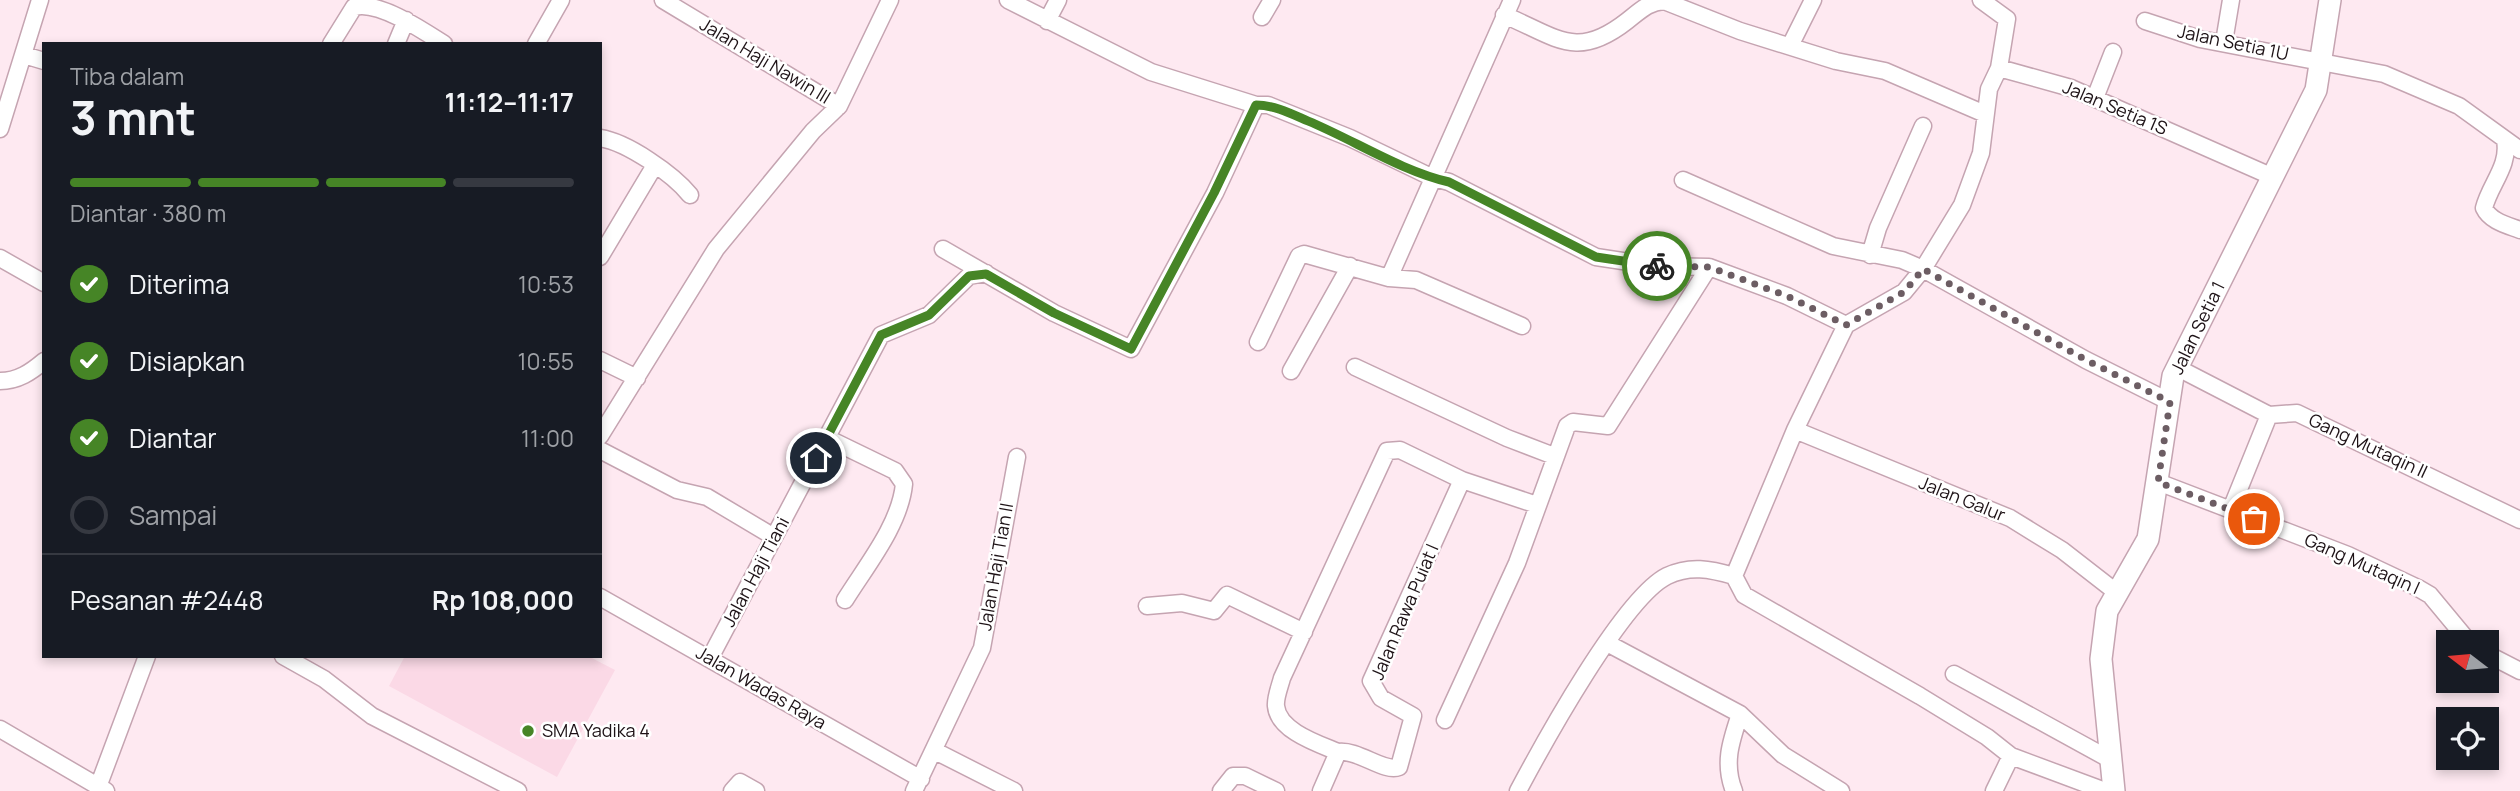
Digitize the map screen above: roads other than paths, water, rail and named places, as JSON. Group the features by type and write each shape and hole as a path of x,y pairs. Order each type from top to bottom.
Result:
{"street":[{"path":"0,129 40,0"},
{"path":"537,42 561,0"},
{"name":"Jalan Haji Nawin III","path":"663,0 839,106 890,0"},
{"path":"1008,0 1151,72 1256,105 1268,105 1350,138 1430,177 1449,182 1596,257 1656,266 1709,267 1787,296 1846,325"},
{"path":"1047,21 1058,0"},
{"path":"1262,17 1272,0"},
{"path":"1389,278 1430,177 1511,0"},
{"path":"1791,44 1813,0"},
{"path":"1734,576 1795,430 1846,325 1904,292 1923,269 1962,205 1981,153 1989,89 2000,68 2007,19 1981,0"},
{"path":"2224,42 2231,0"},
{"name":"Jalan Setia 1","path":"2114,791 2101,659 2104,623 2116,592 2148,539 2176,367 2316,90 2323,62 2330,0"},
{"path":"1504,15 1569,43 1586,45 1609,35 1652,2 1664,1 1703,7 1740,31 1791,44 1836,61 1897,76 1986,114"},
{"path":"332,42 354,7 362,5 406,20 441,42"},
{"path":"397,42 406,20"},
{"name":"Jalan Setia 1U","path":"2145,21 2200,39 2384,74 2431,92 2475,117 2520,150"},
{"path":"2095,98 2113,52"},
{"path":"24,55 42,60"},
{"name":"Jalan Setia 1S","path":"2000,68 2071,88 2273,177"},
{"path":"943,250 1054,313 1131,349 1208,205 1256,105"},
{"path":"602,433 716,249 813,131 839,106"},
{"path":"1870,255 1878,228 1923,126"},
{"path":"602,138 613,140 654,165 681,184 690,195"},
{"path":"2505,140 2507,151 2502,169 2484,208 2487,214 2499,222 2520,230"},
{"path":"602,254 654,165"},
{"path":"1683,180 1833,246 1902,260 1923,269 2086,360 2170,402"},
{"path":"1258,342 1299,256 1309,254 1389,278 1416,280 1522,326"},
{"path":"0,257 42,282"},
{"path":"1291,371 1350,266"},
{"path":"1446,720 1517,563 1554,456 1570,423 1608,426 1709,267"},
{"name":"Jalan Haji Tiani","path":"710,659 881,335 929,315 969,276 986,274"},
{"path":"602,361 637,378"},
{"path":"0,381 15,379 42,363"},
{"path":"1355,366 1507,438 1554,456"},
{"name":"Gang Mutaqin II","path":"2176,367 2269,415 2298,413 2520,520"},
{"path":"2231,509 2269,415"},
{"name":"Jalan Galur","path":"1795,430 2010,518 2062,550 2116,592"},
{"path":"827,438 895,471 904,484 903,496 885,534 845,600"},
{"path":"1147,606 1182,603 1214,611 1227,595 1304,632 1387,451 1400,450 1462,480 1537,505"},
{"path":"602,451 677,489 707,497 774,537"},
{"name":"Jalan Haji Tian II","path":"917,785 982,648 1017,457"},
{"name":"Jalan Rawa Puiat I","path":"1304,632 1282,678 1276,706 1280,719 1290,729 1338,752 1347,751 1390,768 1399,767 1413,716 1381,698 1371,681 1462,480"},
{"name":"Gang Mutaqin I","path":"2158,482 2348,555 2418,588 2430,595 2459,630"},
{"path":"1518,791 1607,643 1637,599 1666,577 1686,570 1708,568 1734,576 1744,595 1920,696 1987,737 2011,757 2105,791"},
{"name":"Jalan Wadas Raya","path":"602,598 710,659 917,785"},
{"path":"1607,643 1740,714 1783,755 1841,791"},
{"path":"0,729 102,789 146,658"},
{"path":"287,658 324,679 372,716 518,791"},
{"path":"2499,660 2520,671"},
{"path":"1954,674 2111,760"},
{"path":"1734,791 1728,777 1728,749 1740,714"},
{"path":"935,751 1014,791"},
{"path":"1321,791 1338,752"},
{"path":"1994,791 2011,757"},
{"path":"1221,791 1233,776 1245,776 1276,791"},
{"path":"732,791 740,782 756,791"}],"place":[{"name":"SMA Yadika 4","path":"528,731"}]}
